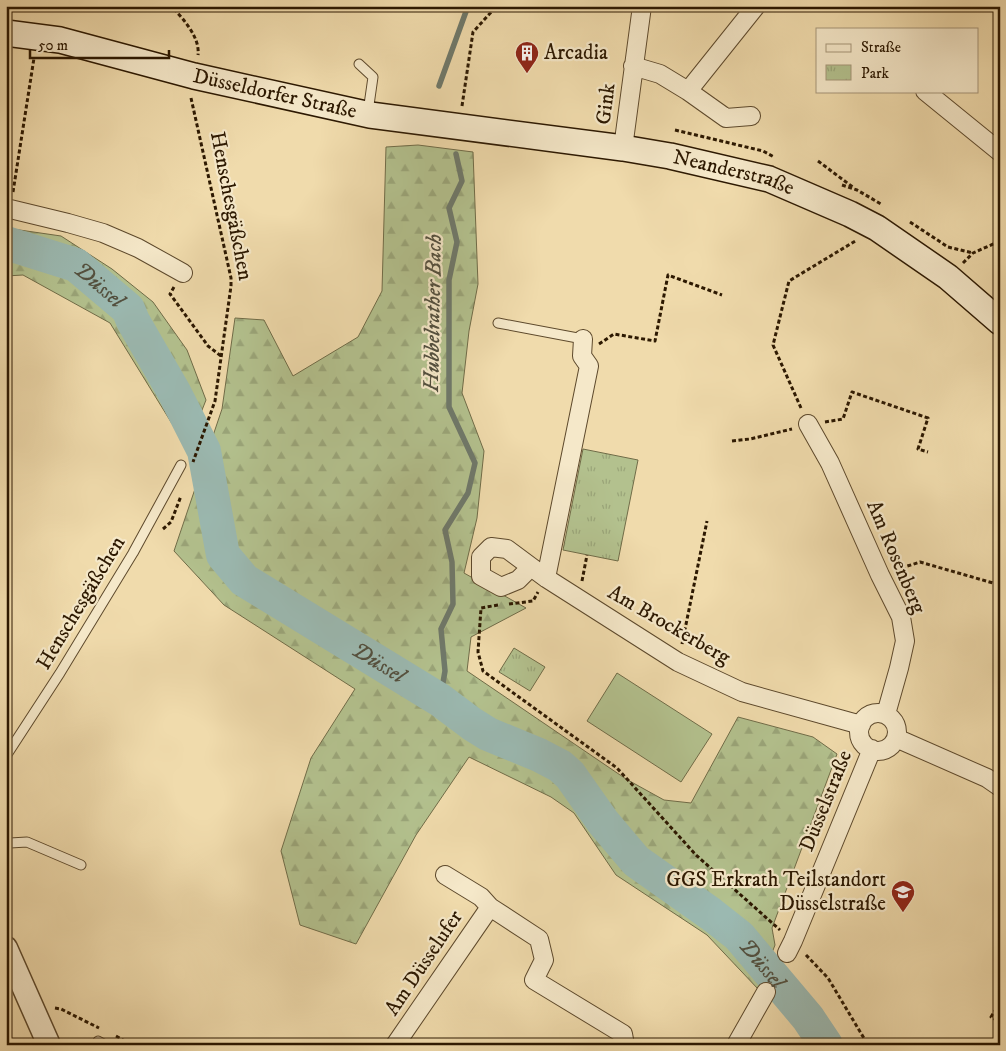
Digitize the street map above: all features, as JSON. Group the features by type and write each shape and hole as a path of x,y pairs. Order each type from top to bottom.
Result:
{"main road":[{"name":"Düsseldorfer Straße","path":"6,33 60,40 194,76 368,115 430,122"},
{"name":"Neanderstraße","path":"430,122 623,148 670,156 769,179 850,214 877,228 948,277 1000,322"}],"street":[{"name":"Gink","path":"623,148 642,6"},
{"path":"688,91 756,6"},
{"name":"Gink","path":"633,66 660,74 726,118 751,116"},
{"path":"927,92 1000,152"},
{"path":"6,208 68,222 103,234 138,248 183,273"},
{"path":"546,578 589,366 583,347"},
{"name":"Am Rosenberg","path":"808,424 830,463 901,617 905,641 886,714"},
{"name":"Am Brockerberg","path":"532,567 546,578 678,662 742,692 861,724"},
{"path":"874,713 886,714 894,722 897,732 896,738 889,747 883,750 872,749 863,742 860,731 861,724 868,716 874,713"},
{"path":"896,738 987,778 1000,787"},
{"name":"Düsselstraße","path":"790,947 872,749"},
{"name":"Am Düsselufer","path":"445,875 481,897 490,907 539,939 544,960 534,980 623,1034 625,1045"},
{"name":"Am Düsselufer","path":"395,1045 490,907"},
{"path":"6,948 49,1045"},
{"path":"736,1045 766,992"}],"lane":[{"path":"995,6 1000,10"},
{"path":"359,64 373,77 368,115"},
{"path":"498,322 583,347"},
{"name":"Henschesgäßchen","path":"6,756 60,673 128,561 181,465"},
{"path":"6,845 27,842 81,865"}],"path":[{"path":"90,6 106,10 115,10 124,6"},
{"name":"Henschesgäßchen","path":"174,9 193,34 199,49 190,95 231,278 213,407 191,470"},
{"path":"459,126 473,32 494,9"},
{"path":"14,186 37,36"},
{"path":"818,161 857,190"},
{"path":"973,253 1000,241"},
{"path":"808,424 773,345 789,281 852,242"},
{"path":"183,273 170,294 208,346 221,356"},
{"path":"583,347 614,334 655,341 668,275 722,295"},
{"path":"732,440 750,439 808,424 843,418 852,392 928,418 918,449 928,452"},
{"path":"678,662 707,521"},
{"path":"578,598 587,555"},
{"path":"880,575 920,562 1000,585"},
{"path":"507,604 533,601 546,578"},
{"path":"498,606 481,608 478,652 483,671 617,768 696,855 790,947 828,978 868,1045"},
{"path":"1000,1003 991,1017 1000,1022"},
{"path":"31,1004 61,1009 100,1029"},
{"path":"108,1033 132,1045"}],"green space":[{"path":"418,145 473,152 478,284 469,331 462,393 484,451 477,518 464,573 526,608 471,637 467,671 626,779 664,800 691,803 738,717 813,737 837,754 772,928 775,945 758,989 707,935 616,875 574,813 551,797 469,757 416,835 356,944 300,925 281,851 311,758 355,689 224,605 174,551 222,409 235,318 264,320 293,376 358,337 382,291 386,147"},
{"path":"6,228 61,236 112,269 153,302 187,350 206,400 187,448 110,323 23,275 6,276"},
{"path":"583,449 638,460 618,561 563,550"},
{"path":"514,648 545,667 530,691 499,672"},
{"path":"617,673 712,734 681,782 587,721"}],"waterway":[{"name":"Hubbelrather Bach","path":"439,86 468,6"},
{"name":"Hubbelrather Bach","path":"440,700 445,671 441,629 453,604 452,562 445,530 468,493 475,463 449,407 449,280 457,242 449,208 462,181 456,154"},
{"name":"Düssel","path":"6,243 76,265 128,309 204,451 223,555 244,580 440,700 488,734 539,755 560,766 570,775 603,822 636,861 739,936 808,1018 826,1045"}],"place":[{"name":"Arcadia","path":"527,74"},
{"name":"GGS Erkrath Teilstandort Düsselstraße","path":"903,913"}]}
